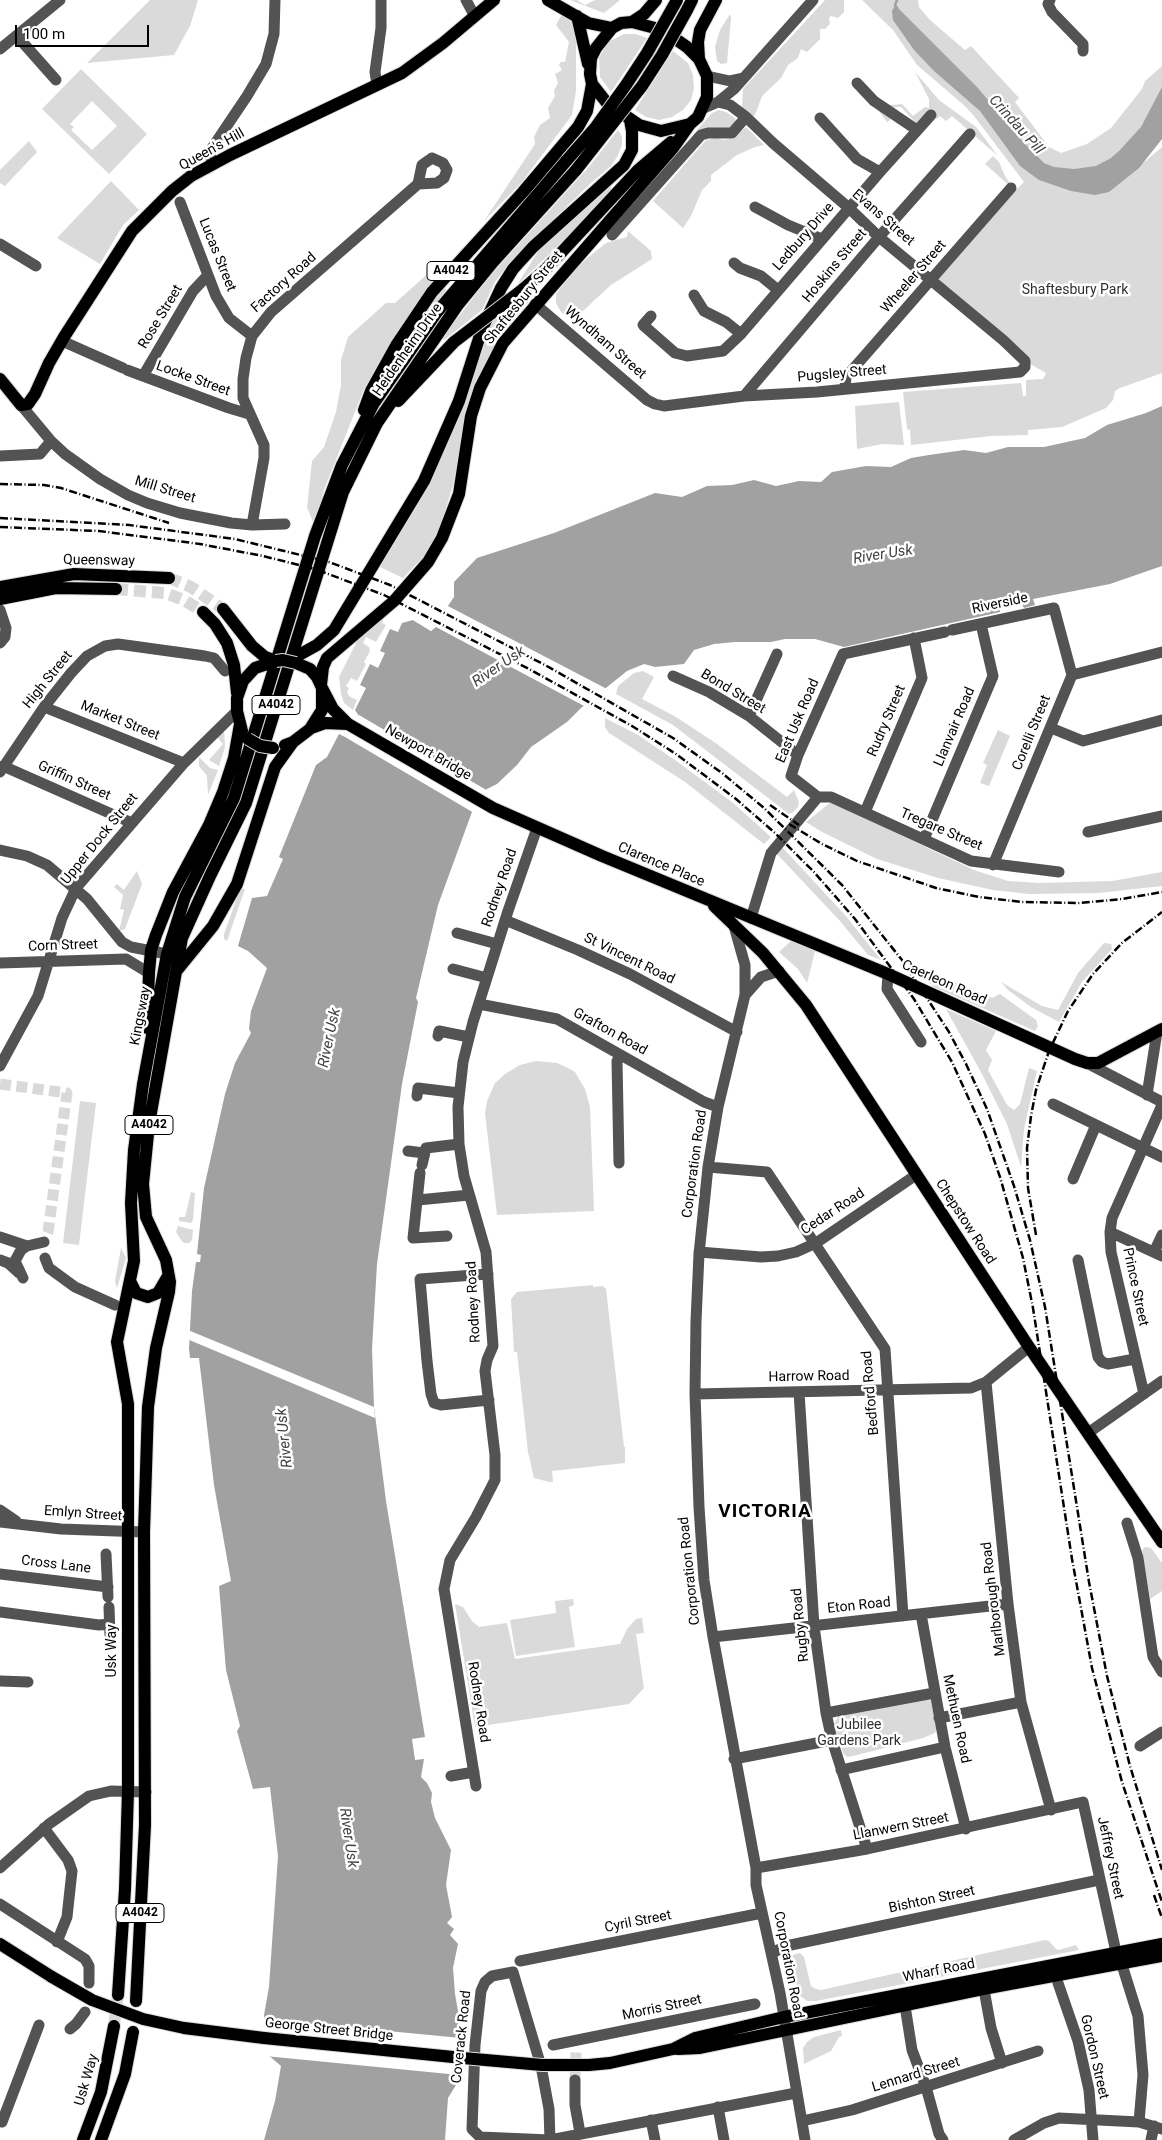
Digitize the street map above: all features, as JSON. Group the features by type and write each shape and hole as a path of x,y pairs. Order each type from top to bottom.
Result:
{"main road":[{"name":"Queen's Hill","path":"21,405 28,404 35,394 49,363 62,341 132,231 172,191 192,176 213,164 402,73 443,43 494,0"},
{"path":"548,0 596,26 612,28 621,23 632,22 655,28 687,47 699,59 707,76 708,86 704,108 698,117 690,124 661,131 648,129 630,120 607,103 591,79 577,16"},
{"path":"632,22 644,14 656,0"},
{"name":"Heidenheim Drive","path":"243,769 315,536 342,465 374,403 437,312 595,128 652,46 678,0"},
{"name":"Heidenheim Drive","path":"255,775 343,492 385,410 457,306 493,262 576,170 642,86 676,32 692,0"},
{"path":"699,59 698,42 700,30 716,0"},
{"name":"A4042","path":"342,465 371,391 397,344 432,292 523,192 578,127 587,111 591,79 591,58 596,48 612,28"},
{"name":"Shaftesbury Street","path":"275,661 297,659 334,630 424,481 459,401 482,329 505,282 513,269 533,247 624,165 632,150 630,120"},
{"name":"Shaftesbury Street","path":"321,687 323,667 330,654 394,601 428,562 442,538 459,494 471,416 480,388 503,342 673,148 690,124"},
{"name":"A4042","path":"366,446 392,408 454,342 545,270 638,170 668,144 680,138"},
{"path":"0,379 21,405"},
{"name":"Queensway","path":"0,587 74,574 169,578"},
{"name":"Queensway","path":"0,599 56,588 116,589"},
{"path":"223,609 252,646 275,661"},
{"path":"204,612 215,624 227,643 234,665 237,711 240,724 248,739 260,746 273,748 293,742 310,729 322,710 321,687 310,669 297,659"},
{"path":"237,698 246,676 255,668 275,661"},
{"name":"Newport Bridge","path":"321,687 333,708 350,725 493,808"},
{"name":"Newport Bridge","path":"310,729 325,723 350,725"},
{"name":"A4042","path":"143,1084 151,950 173,892 209,825 223,792 234,758 240,724"},
{"name":"A4042","path":"175,974 188,954 205,938 237,884 275,767 293,742"},
{"name":"Kingsway","path":"119,1306 130,1282 135,1255 131,1224 131,1188 143,1084 167,954 185,897 224,821 243,769"},
{"name":"Kingsway","path":"144,1532 148,1407 156,1348 170,1292 169,1273 163,1253 146,1217 143,1184 149,1124 182,938 210,876 241,816 255,775"},
{"name":"Clarence Place","path":"493,808 710,902 734,926"},
{"name":"Caerleon Road","path":"710,902 888,974 1087,1063"},
{"path":"734,926 751,918"},
{"name":"Chepstow Road","path":"734,926 779,971 806,1005 1030,1347 1162,1542"},
{"path":"1087,1063 1098,1063 1160,1030"},
{"path":"130,1282 136,1293 148,1298 158,1293 169,1273"},
{"name":"Usk Way","path":"118,1995 125,1889 128,1791 126,1533 128,1404 117,1342 119,1306"},
{"name":"A4042","path":"136,2001 146,1792 144,1532"},
{"name":"George Street Bridge","path":"0,1944 92,2000 143,2019 184,2028 342,2047 542,2065 610,2064 673,2049 694,2038 724,2037"},
{"name":"Wharf Road","path":"724,2037 784,2017 1162,1944"},
{"name":"Wharf Road","path":"724,2037 786,2030 1162,1956"},
{"name":"Usk Way","path":"82,2140 101,2092 114,2026"},
{"path":"101,2140 125,2074 133,2032"}],"street":[{"path":"0,49 60,0"},
{"path":"213,164 210,155 212,148 266,64 274,34 275,0"},
{"path":"378,85 375,72 381,28 381,0"},
{"path":"466,0 474,15"},
{"path":"704,108 725,100 813,0"},
{"path":"1050,0 1048,4 1052,12 1083,44 1084,51"},
{"path":"17,36 56,80"},
{"path":"707,76 725,81 744,78"},
{"path":"725,81 725,100"},
{"path":"857,83 874,101 917,130"},
{"name":"Evans Street","path":"725,100 849,208 879,237 932,280 1025,361"},
{"name":"Ledbury Drive","path":"651,316 643,325 670,350 687,356 723,351 741,334 931,115"},
{"path":"612,235 701,135 708,133 732,133 746,118"},
{"path":"820,118 857,159 880,172"},
{"name":"Hoskins Street","path":"744,396 879,237 970,134"},
{"name":"Factory Road","path":"252,525 264,458 264,444 243,398 246,358 252,336 271,312 423,180"},
{"name":"Wheeler Street","path":"845,388 846,377 1011,188"},
{"name":"Lucas Street","path":"180,202 216,296 229,318 252,336"},
{"path":"755,206 788,225 822,239"},
{"path":"0,244 36,266"},
{"path":"734,263 740,268 761,276 778,290"},
{"name":"Rose Street","path":"143,376 193,291 208,276"},
{"path":"694,296 704,311 726,322 741,334"},
{"name":"Wyndham Street","path":"535,304 604,364 655,404"},
{"name":"Locke Street","path":"62,341 125,369 249,414"},
{"name":"Pugsley Street","path":"655,404 664,406 744,396 1020,372 1025,367 1025,361"},
{"name":"Mill Street","path":"21,405 52,441 73,461 113,488 147,503 180,513 252,525 285,524"},
{"path":"0,456 40,454 52,441"},
{"name":"Riverside","path":"843,654 1054,608 1072,675"},
{"path":"0,610 6,628 5,637 0,643"},
{"name":"Llanvair Road","path":"924,839 992,676 981,624"},
{"name":"Rudry Street","path":"865,812 922,678 914,638"},
{"name":"High Street","path":"2,769 44,707 87,656 105,646 118,644 205,656 214,658 225,670"},
{"path":"1072,675 1162,652"},
{"path":"749,716 777,654"},
{"name":"East Usk Road","path":"818,797 791,776 843,654"},
{"name":"Corelli Street","path":"993,865 1072,675"},
{"name":"Bond Street","path":"673,676 709,692 749,716 798,756"},
{"name":"Market Street","path":"44,707 186,762"},
{"name":"Upper Dock Street","path":"0,1066 38,996 62,918 76,888 186,762 237,711"},
{"path":"1050,728 1083,741 1162,720"},
{"name":"Griffin Street","path":"2,769 132,822"},
{"path":"751,918 771,853 818,797"},
{"name":"Tregare Street","path":"818,797 831,797 971,861 1058,872"},
{"path":"1088,832 1162,816"},
{"name":"Rodney Road","path":"476,1786 444,1589 450,1560 480,1510 495,1480 496,1462 486,1371 487,1360 493,1346 484,1244 464,1176 458,1144 457,1124 459,1093 469,1037 504,920 537,828"},
{"path":"0,850 26,856 48,865 87,898 116,937 134,948 167,954 174,963 175,974"},
{"name":"St Vincent Road","path":"504,920 578,950 630,974 737,1032"},
{"name":"Clarence Place","path":"734,926 745,965 745,995"},
{"path":"457,933 497,944"},
{"path":"149,973 126,959 134,948 145,945 156,935"},
{"name":"Corn Street","path":"0,963 126,959"},
{"path":"453,969 487,978"},
{"path":"745,995 761,977 779,971"},
{"path":"888,974 887,989 921,1042"},
{"name":"Corporation Road","path":"745,995 718,1107 708,1167 699,1252 695,1394 702,1553 713,1637 734,1759 756,1868 756,1885 772,1953 805,2140"},
{"name":"Grafton Road","path":"479,1004 556,1019 704,1102 718,1107"},
{"path":"1147,1095 1160,1030"},
{"path":"438,1036 439,1031 469,1037"},
{"path":"619,1163 617,1061 621,1055"},
{"path":"1087,1063 1162,1104"},
{"path":"417,1096 418,1088 459,1093"},
{"path":"1053,1104 1162,1157"},
{"name":"Prince Street","path":"1144,1394 1111,1252 1110,1232 1112,1218 1162,1104"},
{"path":"1073,1179 1096,1125"},
{"path":"448,1236 413,1238 421,1169 426,1148 458,1144"},
{"path":"408,1150 424,1153"},
{"name":"Bedford Road","path":"708,1167 767,1172 885,1348 903,1616"},
{"name":"Cedar Road","path":"699,1252 761,1257 796,1252 816,1243 916,1175"},
{"path":"418,1200 469,1195"},
{"path":"1110,1232 1158,1254 1162,1235"},
{"path":"0,1237 27,1246"},
{"path":"0,1260 8,1263 23,1278 15,1260 21,1250 27,1246 45,1240 45,1256 48,1268 75,1287 119,1306"},
{"path":"1078,1260 1098,1357 1102,1362 1108,1364 1135,1359"},
{"path":"488,1274 420,1280 427,1361 434,1403 437,1405 489,1400"},
{"name":"Harrow Road","path":"695,1394 971,1388 986,1382 1030,1347"},
{"path":"1088,1433 1162,1381"},
{"name":"Marlborough Road","path":"986,1382 1008,1604 1022,1702 1051,1810"},
{"name":"Rugby Road","path":"800,1392 814,1626 826,1713 841,1770 867,1849"},
{"name":"Emlyn Street","path":"0,1510 20,1523"},
{"name":"Emlyn Street","path":"0,1522 126,1533 144,1532"},
{"path":"1127,1522 1138,1558 1152,1657 1162,1672"},
{"path":"0,1612 99,1625 110,1629 106,1554"},
{"name":"Cross Lane","path":"0,1574 108,1597"},
{"name":"Eton Road","path":"713,1637 1008,1604"},
{"name":"Methuen Road","path":"921,1614 945,1747 966,1829"},
{"path":"0,1681 28,1682"},
{"path":"826,1713 934,1693"},
{"path":"939,1718 1022,1702"},
{"path":"1140,1746 1162,1732"},
{"path":"734,1759 832,1740"},
{"path":"841,1770 945,1747"},
{"path":"451,1776 474,1772"},
{"path":"0,1868 44,1828 89,1796 102,1792 146,1792"},
{"name":"Jeffrey Street","path":"1051,1810 1083,1802 1116,1952 1138,2016 1144,2088 1139,2122"},
{"name":"Llanwern Street","path":"756,1868 867,1849 1051,1810"},
{"path":"44,1828 68,1860 72,1871 67,1917 57,1942"},
{"name":"Bishton Street","path":"772,1953 785,1946 1099,1880"},
{"path":"0,1904 57,1942 82,1956 88,1962 90,1970 89,1982"},
{"name":"Cyril Street","path":"520,1960 762,1914"},
{"name":"Coverack Road","path":"550,2140 549,2109 540,2066 513,1972 492,1976 485,1982 481,1991 474,2062 472,2128 477,2135 483,2138 550,2140 796,2093"},
{"name":"Gordon Street","path":"1058,1983 1078,2041 1089,2090 1093,2140"},
{"path":"985,1995 991,2028 1002,2063"},
{"name":"Morris Street","path":"553,2045 576,2046 754,2004"},
{"path":"70,2029 84,2012"},
{"path":"906,2012 912,2050 926,2088 939,2134 943,2140"},
{"path":"1,2124 39,2025"},
{"name":"Lennard Street","path":"802,2121 852,2110 926,2088 1038,2050"},
{"path":"575,2080 575,2111 580,2133"},
{"path":"718,2107 724,2140"},
{"path":"1014,2140 1044,2123 1059,2118 1092,2118 1139,2122 1158,2127 1151,2140"},
{"path":"652,2120 655,2140"}],"green space":[{"path":"150,0 198,0 190,26 174,55 87,63"},
{"path":"570,0 577,0 585,5 595,0 620,0 604,13"},
{"path":"825,0 844,0 844,12 838,18 831,16 829,18 830,24 825,29 820,29 820,39 807,52 801,49 798,58 788,65 781,78 762,96 755,115 751,117 746,114 742,106 743,89"},
{"name":"Shaftesbury Park","path":"862,0 918,0 919,7 930,20 965,50 971,46 1019,98 1015,102 1049,147 1061,153 1087,144 1111,128 1142,89 1145,81 1162,66 1162,139 1142,164 1162,147 1162,373 1120,388 1115,391 1113,400 1106,408 1062,427 1028,430 1028,435 991,436 911,445 910,430 907,429 903,392 1021,383 1023,396 1026,396 1026,380 1043,379 1046,373 1025,361 932,280 1012,188 985,164 993,156 999,162 1005,176 1015,191 1024,182 974,116 917,65 893,30"},
{"path":"730,14 727,63 721,64 717,61 715,47 720,30"},
{"path":"561,16 571,17 576,34 576,91 572,115 522,182 484,221 535,144 534,137 540,125 550,118 548,108 555,96 554,90 558,83 555,74 562,70 559,65 561,62 565,62 569,42 556,25"},
{"path":"624,34 636,34 647,38 611,92 600,77 599,58 608,42"},
{"path":"673,51 688,63 693,75 694,88 691,100 683,110 672,117 659,120 646,117 635,110"},
{"path":"81,69 147,134 109,174 42,109","holes":["92,101 117,126 92,150 71,130 74,127 70,124"]},
{"path":"915,72 939,100 976,127 998,156 952,116 946,121 940,116 937,119 928,110 916,123 901,107 897,107 893,108 898,114 887,122 871,101 891,105 902,104 913,116 925,107 929,108 929,99"},
{"path":"719,110 735,118 737,123 730,130 711,128 696,131 712,113"},
{"path":"746,127 764,145 737,155 711,175 711,181 702,190 691,216 683,228 653,201 706,140 733,138"},
{"path":"618,130 622,136 622,145 611,166 512,260 495,282 482,310 444,340 442,338 491,275 587,169"},
{"path":"29,141 37,152 5,186 0,183 0,170"},
{"path":"111,181 139,210 123,225 100,264 57,238"},
{"path":"610,186 612,189 565,239 517,285 541,247"},
{"path":"628,231 651,251 652,259 611,285 572,321 561,312 556,303 556,294 586,259 606,243 627,237"},
{"path":"441,262 450,267 385,353 364,389 324,490 316,523 313,522 307,507 312,461 324,447 336,412 341,385 341,360 348,337 386,303 395,303"},
{"path":"442,287 447,290 385,374 389,364"},
{"path":"527,293 531,299 502,335 476,381 469,403 453,485 440,528 424,556 403,578 380,567 430,484 489,324"},
{"path":"899,402 904,445 882,444 857,449 855,406"},
{"path":"386,613 382,623 386,625 376,642 366,637 363,643 369,647 370,651 357,681 351,678 346,686 349,688 347,692 349,696 357,700 353,710 344,703 339,677 359,637"},
{"path":"643,671 654,677 642,699 676,717 717,744 787,797 794,790 799,802 798,807 789,814 673,725 616,694 618,686 634,673"},
{"path":"605,718 638,735 675,760 732,802 771,837 764,844 685,782 609,733 605,727"},
{"path":"224,729 225,747 219,766 209,760 223,744 217,737"},
{"path":"998,730 1010,736 989,786 980,783 987,765 983,763"},
{"path":"199,757 210,768 218,770 208,795 207,776 199,766"},
{"path":"831,802 974,870 1008,881 1039,883 1112,881 1162,872 1162,886 1098,893 1029,894 993,890 938,878 877,859 806,822"},
{"path":"782,847 845,915 881,960 868,955 840,921 776,853"},
{"path":"137,871 142,884 125,929 119,931 124,910 120,909 123,895 114,887 117,884 124,890"},
{"path":"240,889 245,889 227,941 224,939 224,934"},
{"path":"792,940 815,951 807,983 798,969 779,952"},
{"path":"1104,943 1111,944 1112,949 1082,982 1059,1022 1031,1007 1008,990 1001,982 1042,1006 1058,1010 1078,973"},
{"path":"932,972 992,998 1000,994 1036,1020 1038,1026 1035,1031 934,987 925,978"},
{"path":"946,1009 996,1031 986,1050 992,1060 988,1070 1007,1105 1014,1110 1020,1104 1029,1068 1037,1071 1024,1129 1021,1167 1007,1124"},
{"path":"536,1061 557,1063 575,1072 585,1089 590,1107 594,1211 497,1215 485,1113 487,1101 495,1083 505,1074 520,1065"},
{"path":"80,1101 96,1103 79,1245 63,1243"},
{"path":"191,1192 195,1193 193,1220 191,1223 179,1221 179,1217 185,1217"},
{"path":"178,1226 193,1230 192,1240 189,1243 184,1243 181,1240 176,1232"},
{"path":"121,1248 126,1258 117,1288 115,1281"},
{"path":"593,1285 593,1287 603,1286 606,1289 625,1447 625,1463 552,1471 553,1482 549,1482 534,1478 528,1452 517,1352 514,1352 511,1299 517,1292"},
{"path":"1145,1547 1151,1548 1162,1563 1162,1591 1150,1599 1142,1550"},
{"path":"573,1599 574,1605 569,1607 575,1647 516,1656 510,1620 556,1613 555,1601"},
{"path":"455,1604 463,1607 472,1621 479,1627 507,1623 515,1659 620,1644 627,1629 636,1619 642,1618 644,1633 636,1634 644,1688 629,1704 475,1727"},
{"name":"Jubilee Gardens Park","path":"928,1698 931,1701 937,1729 935,1733 923,1738 853,1756 847,1757 843,1753 834,1724 839,1715"},
{"path":"1045,1940 1049,1941 1059,1950 1076,1945 1079,1950 816,2001 807,2001 799,1995 791,1962 792,1955 800,1953 804,1957 811,1986 821,1990"},
{"path":"841,2030 842,2036 839,2037 831,2051 804,2064 803,2048 807,2042 814,2037"}],"water":[{"path":"895,5 977,87 1025,144 1044,163 1054,167 1074,169 1096,166 1111,158 1141,127 1162,87 1162,139 1139,168 1109,192 1095,195 1071,191 1039,180 1020,166 980,111 934,71 914,50 893,20 892,11"},
{"name":"River Usk","path":"1162,406 1162,566 1110,584 1033,599 1035,605 1024,608 1021,602 1000,606 1000,612 844,647 815,639 735,642 714,644 694,650 684,664 655,667 644,664 627,671 581,708 567,722 531,747 517,765 497,784 485,790 472,812 438,905 416,998 418,1002 402,1084 377,1264 372,1349 374,1407 386,1501 425,1737 412,1739 415,1760 424,1759 421,1777 427,1783 432,1793 431,1802 435,1818 451,1850 446,1885 452,1917 447,1923 454,1929 450,1935 458,1944 453,1968 459,2017 456,2085 448,2098 445,2140 264,2140 275,2101 281,2066 267,2054 264,2015 269,1987 278,1856 270,1787 253,1789 237,1731 240,1726 226,1670 219,1586 231,1581 214,1485 199,1358 190,1358 189,1349 192,1291 196,1262 200,1262 201,1255 197,1254 204,1188 225,1094 235,1063 251,1033 249,1029 251,1011 267,968 248,951 238,946 252,898 267,896 283,859 279,857 316,765 327,757 339,734 345,737 359,716 355,710 366,688 360,685 370,664 378,668 385,653 380,651 390,629 398,632 402,623 413,620 431,631 454,597 454,582 477,558 554,533 655,493 682,497 707,486 732,485 754,480 776,486 799,481 821,482 832,472 866,466 891,467 911,458 929,455 964,450 986,453 1008,447 1044,447 1085,438 1107,425"}],"pier":[{"path":"446,605 607,689 586,707 436,627 431,631 413,620 407,619 414,618 430,628"},
{"path":"359,715 488,791 474,813 345,737"},
{"path":"188,1330 374,1407 375,1418 187,1339"},
{"path":"262,2019 461,2038 459,2075 265,2056"}],"waterway":[{"name":"Crindau Pill","path":"897,0 895,5 897,8"}],"tunnel":[{"path":"169,578 191,587 223,609"},
{"path":"116,589 165,593 184,600 203,612"},
{"path":"0,1084 67,1093 46,1237"},
{"path":"114,2026 118,1995"},
{"path":"575,2080 576,2052"}],"railway":[{"path":"0,484 44,485 61,488 169,523"},
{"path":"0,518 129,525 235,539 329,562 390,585 545,665 673,738 722,773 764,808 842,885 902,960 949,1032 987,1109 1014,1186 1030,1240 1045,1307 1089,1582 1107,1676 1130,1766 1162,1870"},
{"path":"0,527 99,531 200,544 263,556 315,569 384,595 529,669 632,726 676,754 736,799 775,833 814,872 855,919 914,999 952,1062 985,1134 1000,1177 1023,1258 1033,1308 1072,1559 1092,1668 1122,1782 1162,1902"},
{"path":"770,805 799,825"},
{"path":"789,824 822,844 857,861 936,888 979,897 1022,902 1080,903 1122,899 1162,892"},
{"path":"1036,1235 1028,1188 1027,1148 1036,1090 1049,1051 1068,1011 1093,974 1122,943 1162,912"},
{"path":"1154,1895 1162,1918"}],"district":[{"name":"VICTORIA","path":"765,1512"}]}
